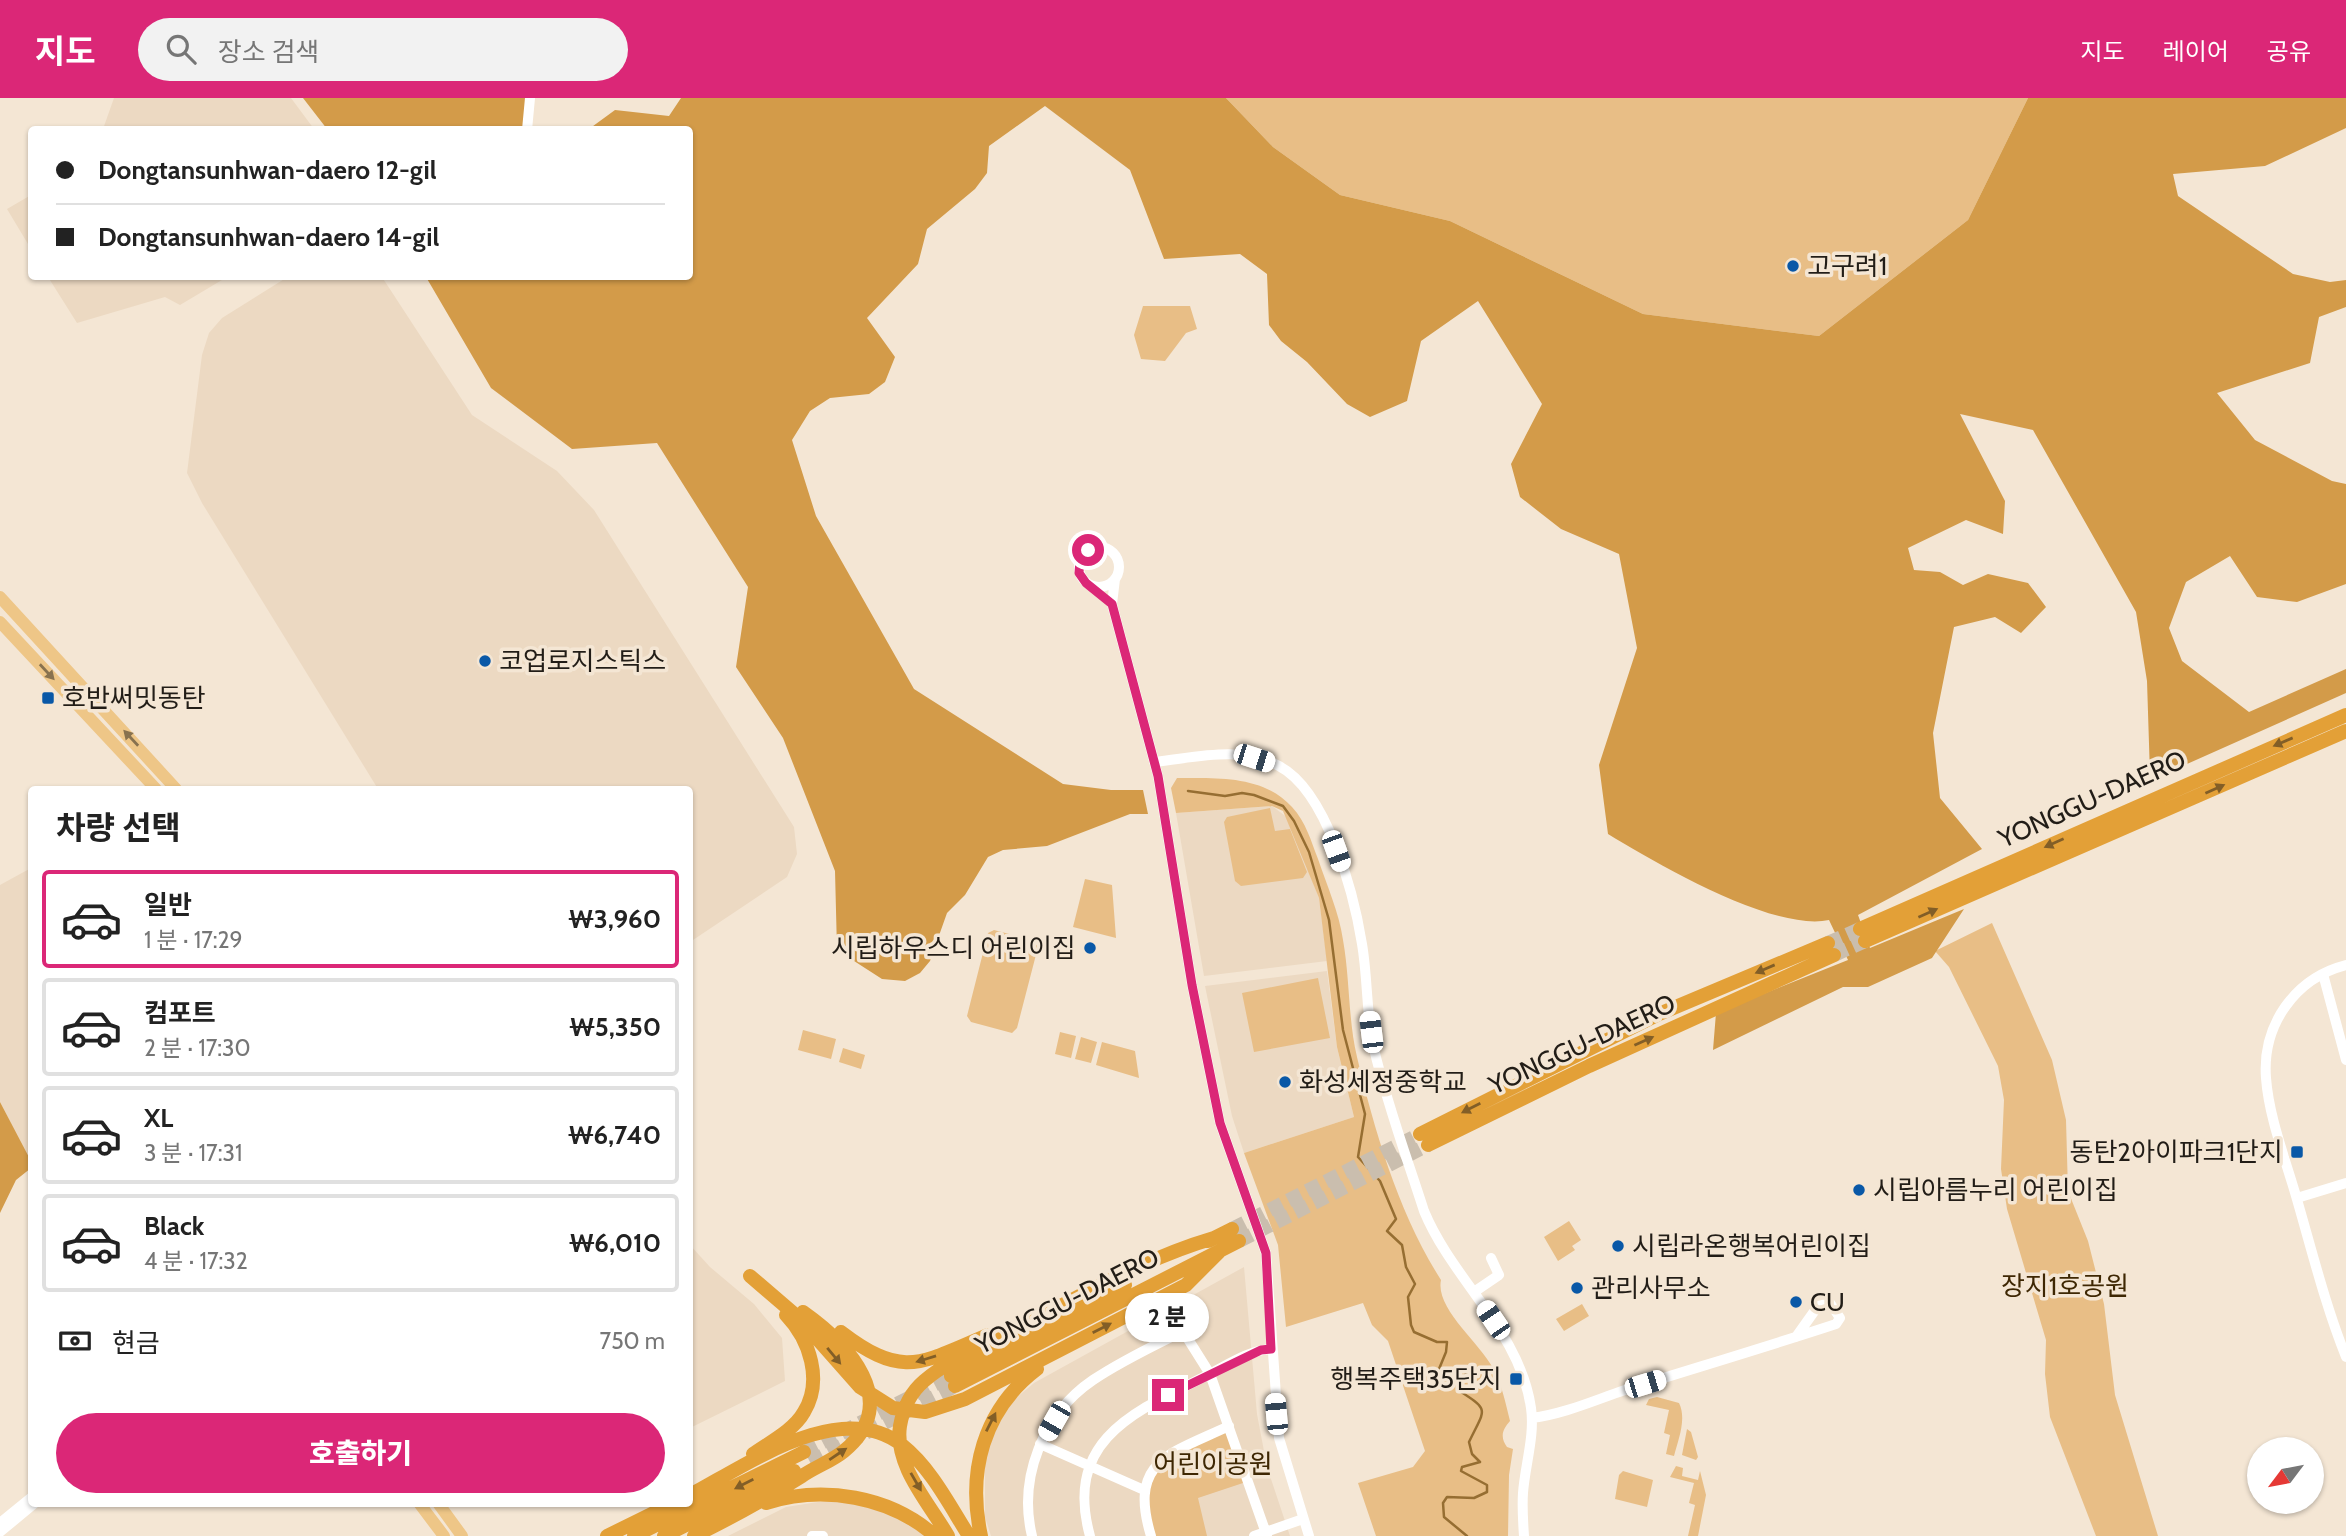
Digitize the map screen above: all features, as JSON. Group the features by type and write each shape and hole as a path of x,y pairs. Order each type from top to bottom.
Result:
{"highway":[{"name":"YONGGU-DAERO","path":"2346,715 2140,803 1862,935 2123,829 2346,731"},
{"name":"YONGGU-DAERO","path":"1424,1139 1589,1066 1831,949"},
{"name":"YONGGU-DAERO","path":"953,1381 1235,1235"},
{"path":"948,1536 913,1478 901,1448 900,1426 912,1394 940,1370 1178,1249 1217,1245"},
{"path":"750,1276 806,1325 860,1387 894,1408 925,1412 943,1408 998,1382 1186,1285 1217,1245"},
{"path":"750,1276 830,1325 868,1353 890,1363 915,1363 945,1353 1080,1297"},
{"path":"716,1482 792,1426 804,1413 813,1384 811,1359 791,1320 750,1276"},
{"path":"694,1536 752,1508 843,1452 862,1429 868,1411 864,1376 841,1341 750,1276"},
{"path":"981,1536 975,1483 984,1437 996,1413 1010,1394 1065,1348"},
{"path":"693,1494 766,1456 829,1430 855,1427 884,1433 920,1464 969,1536"},
{"path":"634,1536 807,1457 664,1536"},
{"path":"752,1508 776,1500 840,1495 898,1511 935,1536"},
{"path":"607,1536 666,1507"}],"main road":[{"path":"0,597 173,786"},
{"path":"0,622 153,786"},
{"path":"422,1507 444,1536"},
{"path":"441,1507 462,1536"}],"street":[{"path":"527,126 530,98"},
{"path":"1112,604 1086,583 1079,573 1080,560 1094,548 1113,553 1119,566 1112,604 1154,762 1220,1123 1266,1253 1279,1438 1309,1536"},
{"path":"1086,583 1104,587 1115,579"},
{"path":"1154,762 1226,753 1279,766 1311,796 1325,825 1352,899 1363,946 1374,1048 1424,1211 1436,1236 1514,1353 1527,1386 1532,1419 1522,1495 1524,1536"},
{"path":"2346,965 2307,984 2285,1006 2270,1039 2266,1060 2269,1094 2297,1198 2326,1302 2346,1357"},
{"path":"2323,974 2346,1060"},
{"path":"2334,1015 2346,1011"},
{"path":"2297,1198 2346,1183"},
{"path":"1474,1292 1499,1275 1491,1258"},
{"path":"1532,1419 1796,1337 1836,1324 1840,1318 1838,1312 1830,1303 1818,1306 1796,1337"},
{"path":"1032,1536 1028,1487 1040,1444 1054,1421 1091,1381 1183,1331 1210,1374 1267,1534"},
{"path":"1090,1536 1084,1512 1085,1487 1091,1466 1103,1443 1119,1423 1210,1374 1261,1350 1271,1349"},
{"path":"1151,1536 1143,1507 1144,1490 1150,1471 1160,1461 1229,1426"},
{"path":"1040,1444 1144,1490"},
{"path":"0,1523 28,1500"},
{"path":"0,1532 30,1507"},
{"path":"1254,1536 1267,1534 1303,1519"},
{"path":"812,1536 823,1536"}],"shaded area":[{"path":"114,98 291,98 312,126 104,126"},
{"path":"303,98 526,98 524,126 325,126"},
{"path":"681,98 1226,98 1273,147 1340,195 1450,221 1643,314 1819,336 1968,220 2028,98 2346,98 2346,128 2265,166 2173,174 2178,196 2293,274 2330,282 2346,280 2346,307 2319,317 2310,363 2217,393 2255,440 2332,481 2346,484 2346,584 2297,602 2257,597 2230,556 2186,582 2169,628 2182,661 2249,712 2346,669 2346,693 2187,764 2150,775 2147,681 2136,612 2033,430 1960,414 2005,501 2003,534 1966,520 1908,548 1914,570 1940,572 1963,585 1988,574 2028,583 2046,607 2021,633 1995,617 1954,627 1933,733 1940,798 1982,849 1858,915 1870,948 1964,909 1932,958 1868,987 1843,987 1713,1050 1716,1013 1848,960 1829,920 1805,921 1747,906 1684,877 1608,834 1599,765 1637,648 1619,554 1561,529 1520,497 1511,464 1542,404 1478,301 1421,341 1407,401 1370,417 1347,404 1307,362 1281,341 1269,325 1267,274 1240,254 1164,259 1130,170 1045,106 989,146 987,173 975,189 927,229 918,264 867,318 895,357 885,382 869,394 830,398 810,411 792,440 816,516 914,689 1063,784 1111,790 1143,790 1148,814 1130,814 1047,846 1003,850 988,857 965,895 947,913 930,961 920,973 905,981 882,979 837,950 835,871 783,738 736,667 748,587 657,443 572,449 491,388 428,280 693,280 693,126 593,126 615,110 669,116"},
{"path":"28,197 28,244 7,209"},
{"path":"50,280 222,280 180,305 165,297 77,323"},
{"path":"283,280 384,280 472,415 557,471 594,510 794,827 797,854 787,877 693,940 693,786 376,786 202,503 187,473 202,355 209,333 222,318"},
{"path":"1272,806 1288,818 1319,898 1327,961 1204,976 1176,813"},
{"path":"28,870 28,1157 0,1102 0,885"},
{"name":"화성세정중학교","path":"1327,971 1337,1047 1354,1117 1244,1153 1232,1116 1205,986"},
{"path":"0,1102 28,1155 28,1170 16,1180 0,1213"},
{"path":"693,1248 710,1267 754,1304 782,1338 785,1381 693,1427"},
{"path":"1244,1267 1257,1414 1267,1467 1290,1536 991,1536 985,1517 985,1460 988,1445 1009,1404 1034,1383"},
{"path":"837,1499 862,1500 934,1536 728,1536 786,1507"}],"green space":[{"path":"1226,98 2028,98 1968,220 1819,336 1643,314 1450,221 1340,195 1273,147"},
{"path":"1143,306 1190,306 1197,329 1186,333 1165,361 1141,359 1134,335"},
{"path":"1177,778 1239,780 1267,789 1292,807 1308,832 1339,919 1357,1057 1390,1172 1413,1228 1441,1280 1445,1302 1493,1368 1503,1393 1510,1421 1503,1437 1507,1447 1513,1449 1509,1475 1508,1536 1376,1536 1358,1483 1413,1467 1425,1451 1388,1341 1372,1325 1363,1303 1286,1327 1278,1245 1244,1153 1354,1117 1337,1047 1319,898 1283,811 1272,806 1176,813 1171,788"},
{"path":"1270,808 1275,831 1290,829 1307,872 1303,878 1241,886 1235,881 1224,822 1227,817"},
{"path":"1085,879 1112,885 1116,938 1073,927"},
{"name":"장지1호공원","path":"1992,923 2052,1060 2066,1120 2068,1191 2088,1241 2104,1304 2115,1395 2158,1536 2096,1536 2050,1417 2045,1374 2046,1340 2007,1209 2001,1169 2004,1100 1998,1066 1949,967 1935,951"},
{"path":"994,930 1032,940 1038,947 1017,1028 1012,1033 971,1022 967,1016 988,933"},
{"path":"1318,978 1330,1038 1254,1052 1242,993"},
{"path":"803,1030 836,1039 831,1059 798,1050"},
{"path":"1060,1032 1076,1036 1071,1058 1055,1054"},
{"path":"1081,1037 1097,1042 1091,1063 1075,1059"},
{"path":"1102,1042 1135,1051 1139,1078 1096,1065"},
{"path":"843,1048 865,1055 861,1069 839,1062"},
{"path":"1569,1221 1581,1240 1572,1246 1575,1250 1558,1261 1544,1237"},
{"path":"1582,1304 1589,1316 1564,1331 1556,1319"},
{"path":"1657,1397 1679,1403 1681,1409 1681,1430 1674,1456 1666,1454 1670,1435 1664,1433 1669,1410 1646,1405 1649,1399"},
{"name":"어린이공원","path":"1229,1426 1249,1481 1198,1498 1207,1536 1151,1536 1143,1507 1160,1461"},
{"path":"1687,1429 1691,1432 1698,1457 1696,1460 1682,1455"},
{"path":"1676,1466 1683,1468 1682,1476 1698,1480 1700,1471 1706,1495 1698,1536 1688,1536 1695,1505 1689,1503 1694,1483 1670,1477"},
{"path":"1623,1471 1653,1480 1647,1507 1615,1499 1619,1475"}],"waterway":[{"path":"1188,791 1225,796 1242,793 1283,806 1294,821 1309,852 1329,920 1343,1030 1365,1114 1358,1157 1380,1181 1396,1219 1387,1231 1402,1245 1406,1267 1415,1284 1408,1297 1414,1332 1437,1342 1447,1342 1439,1369 1447,1372 1468,1369 1458,1390 1476,1402 1482,1411 1469,1442 1472,1454 1480,1462 1462,1467 1461,1471 1487,1485 1487,1492 1474,1498 1447,1497 1443,1503 1444,1517 1467,1536"}],"tunnel":[{"path":"1828,943 1860,929"},
{"path":"1834,955 1865,941"},
{"path":"1232,1229 1420,1134"},
{"path":"1239,1241 1428,1145"},
{"path":"804,1452 951,1376"},
{"path":"810,1462 955,1386"}],"place":[{"name":"고구려1","path":"1793,266"},
{"name":"코업로지스틱스","path":"485,661"},
{"name":"호반써밋동탄","path":"48,698"},
{"name":"시립하우스디 어린이집","path":"1090,948"},
{"name":"화성세정중학교","path":"1285,1082"},
{"name":"동탄2아이파크1단지","path":"2297,1152"},
{"name":"시립아름누리 어린이집","path":"1859,1190"},
{"name":"시립라온행복어린이집","path":"1618,1246"},
{"name":"관리사무소","path":"1577,1288"},
{"name":"CU","path":"1796,1302"},
{"name":"행복주택35단지","path":"1516,1379"}],"route":[{"path":"1088,550 1080,560 1079,573 1091,588 1112,604 1158,776 1192,985 1220,1123 1227,1149 1262,1238 1268,1272 1271,1349 1261,1350 1168,1395"}]}
